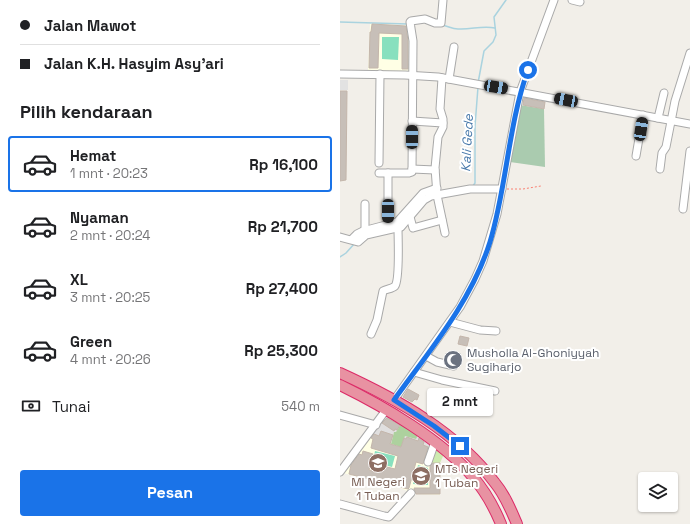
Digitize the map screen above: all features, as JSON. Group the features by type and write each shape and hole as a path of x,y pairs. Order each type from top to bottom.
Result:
{"highway":[{"path":"340,373 369,386 394,400 434,426 460,446 476,461 499,488 517,524"},
{"path":"340,385 386,410 435,442 457,460 473,477 492,505 501,524"}],"street":[{"path":"378,173 410,173 412,169 413,37 410,24 411,21 424,19 435,23 442,23 443,0"},
{"path":"394,400 450,322 471,288 483,261 495,224 520,92 554,0"},
{"path":"445,233 437,191 435,170 438,138 443,129 440,110 454,47"},
{"path":"660,169 662,153 666,148 675,101 690,53"},
{"path":"340,74 412,75 474,83 690,124"},
{"path":"379,163 380,74"},
{"path":"658,118 664,93"},
{"path":"636,156 643,115"},
{"path":"412,121 443,123"},
{"path":"683,209 690,151"},
{"path":"412,169 435,170"},
{"path":"388,173 388,224"},
{"path":"354,240 356,234 365,230 400,220 423,193 474,189 502,189"},
{"path":"340,237 359,242 367,235 398,228 410,218 425,200 437,191"},
{"path":"365,204 365,230"},
{"path":"410,218 413,228 442,220"},
{"path":"371,334 377,320 383,291 394,287 396,283 398,263 398,228"},
{"path":"450,322 480,330 496,331"},
{"path":"426,356 436,362 454,366"},
{"path":"414,372 437,379 495,392"},
{"path":"340,472 386,410"},
{"path":"340,415 376,425"},
{"path":"428,462 435,442"},
{"path":"340,504 388,517 392,515 411,493"}],"path":[{"path":"502,189 523,189 540,186"}],"shaded area":[{"path":"370,24 409,25 411,72 368,71"},
{"path":"340,80 348,80 348,90 340,90"},
{"path":"520,105 544,109 545,167 510,162"},
{"path":"386,415 401,424 396,432 394,432 391,444 369,437"},
{"path":"418,435 430,443 426,455 401,447 405,436"},
{"name":"MI Negeri 1 Tuban","path":"369,437 429,455 430,463 440,463 440,495 413,494 399,487 343,473"}],"green space":[{"path":"382,37 399,37 398,60 382,59"},
{"path":"401,424 418,435 416,439 405,436 401,447 391,444 394,432 396,432"},
{"path":"430,443 444,454 440,463 430,463 429,456 426,455"},
{"path":"375,451 395,456 392,467 373,462"},
{"path":"418,465 428,468 428,485 413,484"}],"building":[{"path":"372,24 406,26 408,41 408,69 402,69 402,34 379,33 378,68 369,68 370,32"},
{"path":"340,91 347,91 346,180 340,181"},
{"path":"524,98 545,102 544,109 523,105"},
{"path":"460,336 469,338 467,346 458,344"},
{"name":"Musholla Al-Ghoniyyah Sugiharjo","path":"450,354 458,356 457,362 449,360"},
{"path":"408,389 419,395 417,400 415,399 412,402 403,397"},
{"path":"387,418 400,425 397,430 395,429 394,431 382,423"},
{"name":"MI Negeri 1 Tuban","path":"381,431 393,435 390,444 401,447 404,438 406,439 407,437 418,441 419,438 424,442 423,445 428,447 423,464 416,462 408,489 349,474 351,465 359,454 362,455 363,451 373,454 369,470 377,472 379,465 395,469 398,456 371,448 373,439 371,438 374,434 379,436"},
{"path":"433,463 440,463 440,494 416,494 414,488 430,488 430,466"}],"waterway":[{"name":"Kali Gede","path":"478,83 484,51 493,42 496,35 494,17 506,0"},
{"path":"340,22 408,24"},
{"path":"442,25 454,29 486,27 495,28"},
{"name":"Kali Gede","path":"473,186 475,183 475,126 478,87"},
{"name":"Kali Gede","path":"340,257 355,243"}],"place":[{"name":"Musholla Al-Ghoniyyah Sugiharjo","path":"453,360"},
{"name":"MI Negeri 1 Tuban","path":"378,463"},
{"name":"MTs Negeri 1 Tuban","path":"421,476"}],"route":[{"path":"460,446 423,418 394,400 460,307 483,261 495,224 520,92 528,70"}]}
